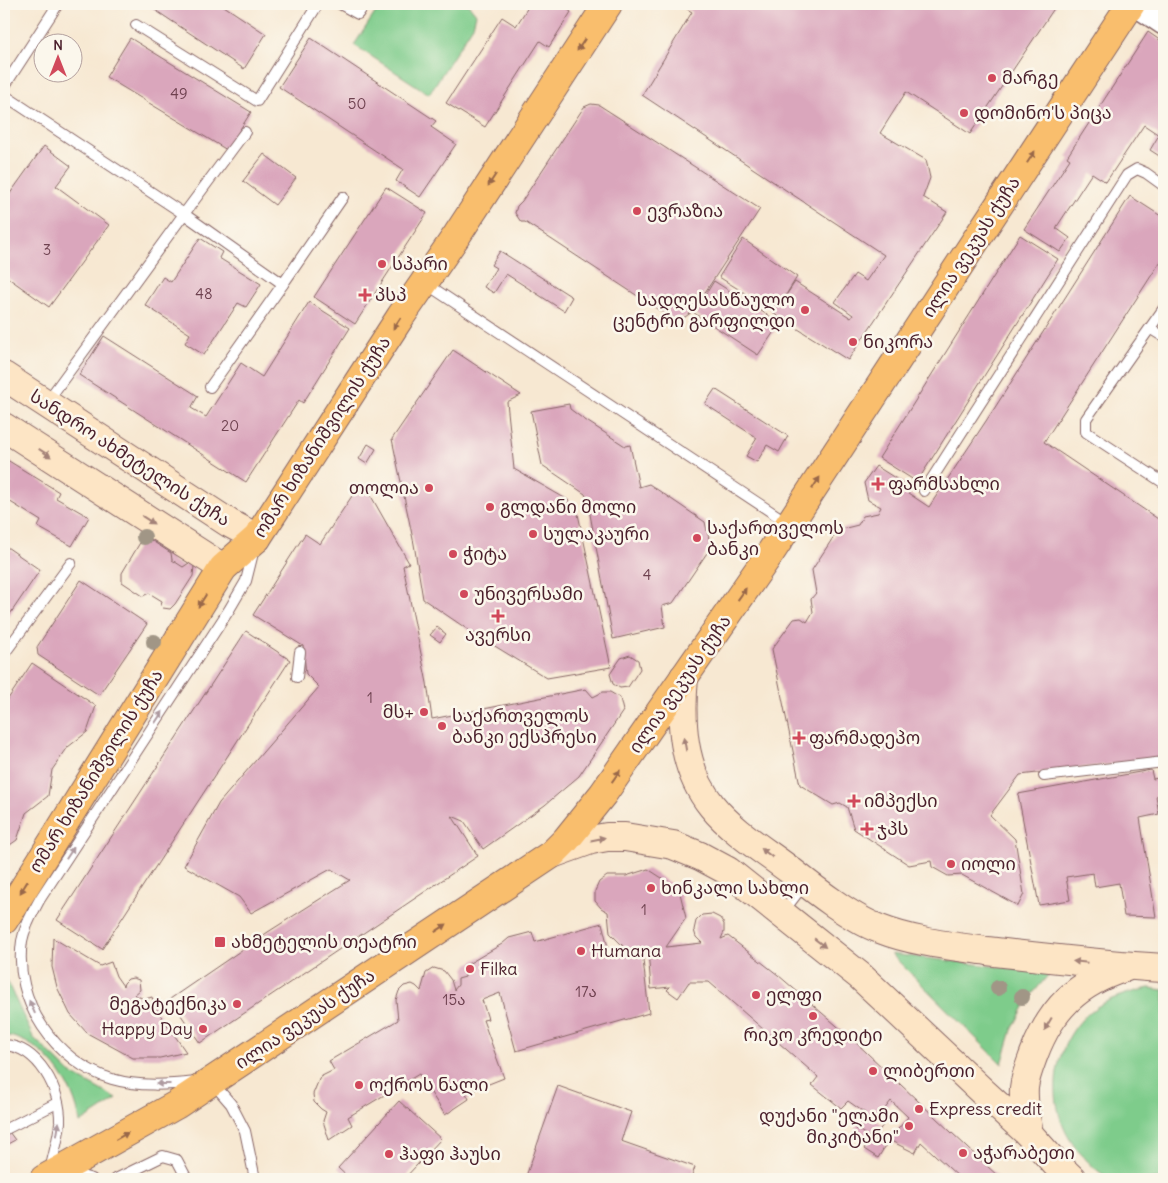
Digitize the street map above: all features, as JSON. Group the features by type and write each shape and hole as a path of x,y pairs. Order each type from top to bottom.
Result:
{"main road":[{"name":"ომარ ხიზანიშვილის ქუჩა","path":"4,920 234,574 608,4"},
{"name":"ილია ვეკუას ქუჩა","path":"51,1176 176,1105 552,854 566,840 604,794 790,524 1131,4"},
{"name":"სანდრო ახმეტელის ქუჩა","path":"4,376 229,523 257,538"},
{"path":"4,427 234,574"},
{"path":"107,494 130,458"},
{"path":"684,677 683,729 691,769 701,790 713,807 738,831 860,920 908,938 948,945 1025,956 1128,967 1164,968"},
{"path":"552,854 575,845 607,837 646,839 673,845 700,856 728,871 860,976 1029,1134 1072,1179"},
{"path":"1029,1134 1024,1087 1039,1041 1050,1020 1068,997 1088,983 1128,967"}],"street":[{"path":"1137,4 1164,22"}],"lane":[{"path":"4,87 58,4"},
{"path":"136,24 257,101 318,4"},
{"path":"340,4 358,14 365,4"},
{"path":"4,95 184,214 283,284"},
{"path":"46,403 245,132"},
{"path":"924,491 1127,175 1137,170 1146,173 1164,186"},
{"path":"210,387 343,197"},
{"path":"424,282 790,524"},
{"path":"1164,308 1086,419 1086,432 1164,483"},
{"path":"1151,329 1164,337"},
{"path":"4,654 71,564"},
{"path":"234,574 229,610 40,899 26,924 22,941 22,977 33,1011 48,1032 72,1059 90,1070 112,1079 133,1083 165,1085 211,1081 231,1104 245,1131 255,1179"},
{"path":"297,677 300,652"},
{"path":"1044,776 1164,762"},
{"path":"782,913 806,882"},
{"path":"4,1045 11,1046 33,1057 45,1071 53,1088 60,1121 51,1176 92,1179"},
{"path":"4,1130 57,1103"},
{"path":"116,1179 162,1156 178,1160 187,1179"}],"green space":[{"path":"381,4 468,4 476,14 473,26 429,94 354,45"},
{"path":"891,954 1050,973 1028,999 1012,1030 1002,1064"},
{"path":"7,981 33,1037 70,1073 117,1099 80,1123 72,1094 56,1067 45,1055 32,1046 19,1039 4,1035 4,989"},
{"path":"1149,988 1164,990 1164,1179 1121,1180 1110,1178 1101,1173 1082,1155 1070,1139 1061,1121 1057,1102 1056,1082 1059,1062 1066,1044 1076,1027 1090,1012 1111,1000"}],"building":[{"path":"146,4 221,4 266,34 244,69"},
{"path":"530,4 570,4 567,9 571,12 549,47 540,41 485,127 446,103 502,17 516,26"},
{"path":"679,4 1057,4 970,134 906,92 880,133 926,160 930,178 923,197 947,212 848,360 719,277 743,239 797,277 779,306 795,282 851,318 853,315 835,302 855,274 866,281 884,255 642,95 692,12"},
{"path":"1148,32 1164,43 1164,85 1161,90 1164,93 1164,159 1150,150 1159,135 1144,125 1106,182 1092,173 1056,228 1070,238 1060,252 1024,229 1070,159 1067,157"},
{"path":"130,38 251,112 227,150 106,77"},
{"path":"311,38 436,121 431,127 456,144 420,197 396,181 403,169 279,87"},
{"name":"ევრაზია","path":"591,104 599,105 760,209 692,312 685,317 676,319 668,316 525,222 521,222 515,213 517,206 584,107"},
{"path":"44,146 71,166 56,186 109,225 49,307 4,275 4,202"},
{"path":"264,154 296,178 275,205 243,181"},
{"path":"386,187 427,213 355,324 314,297"},
{"path":"1130,196 1164,218 1164,256 1044,442 1164,523 1164,758 1020,775 990,815 1015,839 1024,894 1018,906 962,875 948,876 932,867 931,861 909,865 854,829 847,807 840,803 833,805 800,785 772,649 794,619 801,618 807,622 813,612 811,599 816,593 812,570 838,530 858,525 863,516 878,513 881,507 868,500 864,483 876,466 911,488 908,493 929,507"},
{"path":"1020,235 1058,259 917,482 879,458"},
{"path":"200,238 222,252 219,258 261,284 246,307 238,303 204,355 185,343 190,334 145,305 163,277 171,282"},
{"path":"500,251 572,297 564,311 506,274 494,293 484,287 496,268 491,265"},
{"path":"714,281 780,323 758,355 694,313"},
{"path":"309,302 350,328 303,403 299,400 246,482 79,375 104,336 198,396 191,408 206,417 241,363 262,377"},
{"name":"გლდანი მოლი","path":"453,350 521,395 507,402 514,469 568,500 578,514 611,667 547,678 467,629 423,599 414,544 392,439"},
{"path":"715,389 788,436 779,452 767,445 757,462 746,456 757,438 705,404"},
{"path":"569,404 570,409 582,418 625,446 630,445 639,487 649,484 705,522 711,547 673,603 662,606 665,627 613,639 587,498 585,494 542,465 531,411"},
{"path":"368,444 376,449 367,464 359,459"},
{"path":"4,458 59,492 56,498 89,517 72,546 38,527 41,521 4,498"},
{"path":"360,484 367,489 409,563 403,566 427,683 432,719 586,689 593,697 603,692 610,692 620,698 623,711 579,776 545,805 483,849 464,821 452,816 478,856 200,1043 170,999 268,932 350,880 331,869 251,913 239,897 184,866 219,803 319,687 306,674 303,646 253,615 305,534 320,544"},
{"path":"149,539 171,553 172,560 183,567 189,563 194,566 193,576 170,609 163,608 161,606 162,601 149,593 143,596 122,582 122,573 141,541"},
{"path":"4,545 40,570 4,623"},
{"path":"81,580 147,624 99,695 38,655 37,647"},
{"path":"437,627 446,634 440,642 430,635"},
{"path":"246,631 290,660 102,949 57,920"},
{"path":"630,655 638,660 640,669 628,687 620,688 613,684 610,674 621,658"},
{"path":"32,663 96,706 87,732 68,747 52,770 48,796 26,813 17,840 4,849 4,705"},
{"path":"1151,770 1153,779 1164,777 1164,794 1156,796 1159,814 1140,818 1156,917 1124,916 1119,883 1095,887 1093,873 1066,877 1070,900 1039,905 1018,794"},
{"path":"648,869 679,889 686,918 666,947 702,943 696,937 694,930 696,921 702,915 712,914 720,918 724,924 724,932 721,939 728,936 778,975 851,1038 1001,1179 961,1179 921,1142 915,1153 889,1140 878,1158 864,1149 871,1138 855,1128 865,1113 848,1101 841,1108 812,1085 818,1077 709,982 689,982 678,998 667,990 670,987 651,989 648,950 642,951 649,1013 516,1051 500,993 482,1000 488,1019 483,1020 504,1078 466,1093 469,1099 445,1115 419,1074 348,1117 352,1125 329,1140 323,1121 326,1112 314,1102 313,1094 320,1077 334,1070 329,1061 398,1020 396,1000 399,991 404,986 412,984 421,991 426,973 434,968 444,971 451,980 454,990 458,985 458,979 465,977 465,969 468,964 509,938 532,932 535,942 602,923 609,951 629,952 610,933 608,912 595,901 595,891 599,882 607,876 626,876","holes":["891,1101 908,1117 889,1140 876,1135 883,1125 876,1120"]},
{"path":"53,938 100,966 111,962 116,976 123,986 128,979 139,980 140,990 134,995 145,999 152,997 155,1007 186,1052 160,1058 133,1058 87,1033 70,1014 57,987 52,967"},
{"path":"558,1086 631,1112 621,1141 695,1167 691,1179 525,1179"},
{"name":"ჰაფი ჰაუსი","path":"399,1101 441,1139 404,1179 350,1179 338,1168"},
{"path":"4,1125 15,1140 4,1146"}],"place":[{"name":"მარგე","path":"992,78"},
{"name":"დომინო'ს პიცა","path":"964,113"},
{"name":"ევრაზია","path":"637,211"},
{"name":"სპარი","path":"382,264"},
{"name":"პსპ","path":"365,295"},
{"name":"სადღესასწაულო ცენტრი გარფილდი","path":"805,310"},
{"name":"ნიკორა","path":"853,342"},
{"name":"ფარმსახლი","path":"878,484"},
{"name":"თოლია","path":"429,488"},
{"name":"გლდანი მოლი","path":"490,507"},
{"name":"სულაკაური","path":"533,534"},
{"name":"საქართველოს ბანკი","path":"697,538"},
{"name":"ჭიტა","path":"453,554"},
{"name":"უნივერსამი","path":"464,594"},
{"name":"ავერსი","path":"498,616"},
{"name":"მს+","path":"424,712"},
{"name":"საქართველოს ბანკი ექსპრესი","path":"442,726"},
{"name":"ფარმადეპო","path":"799,738"},
{"name":"იმპექსი","path":"854,801"},
{"name":"ჯპს","path":"867,829"},
{"name":"იოლი","path":"951,864"},
{"name":"ხინკალი სახლი","path":"651,888"},
{"name":"ახმეტელის თეატრი","path":"220,942"},
{"name":"Humana","path":"581,951"},
{"name":"Filka","path":"470,969"},
{"name":"ელფი","path":"756,995"},
{"name":"მეგატექნიკა","path":"237,1004"},
{"name":"რიკო კრედიტი","path":"813,1016"},
{"name":"Happy Day","path":"203,1029"},
{"name":"ლიბერთი","path":"873,1071"},
{"name":"ოქროს ნალი","path":"359,1085"},
{"name":"Express credit","path":"919,1109"},
{"name":"დუქანი \"ელამი მიკიტანი\"","path":"909,1126"},
{"name":"აჭარაბეთი","path":"963,1153"},
{"name":"ჰაფი ჰაუსი","path":"389,1154"}]}
